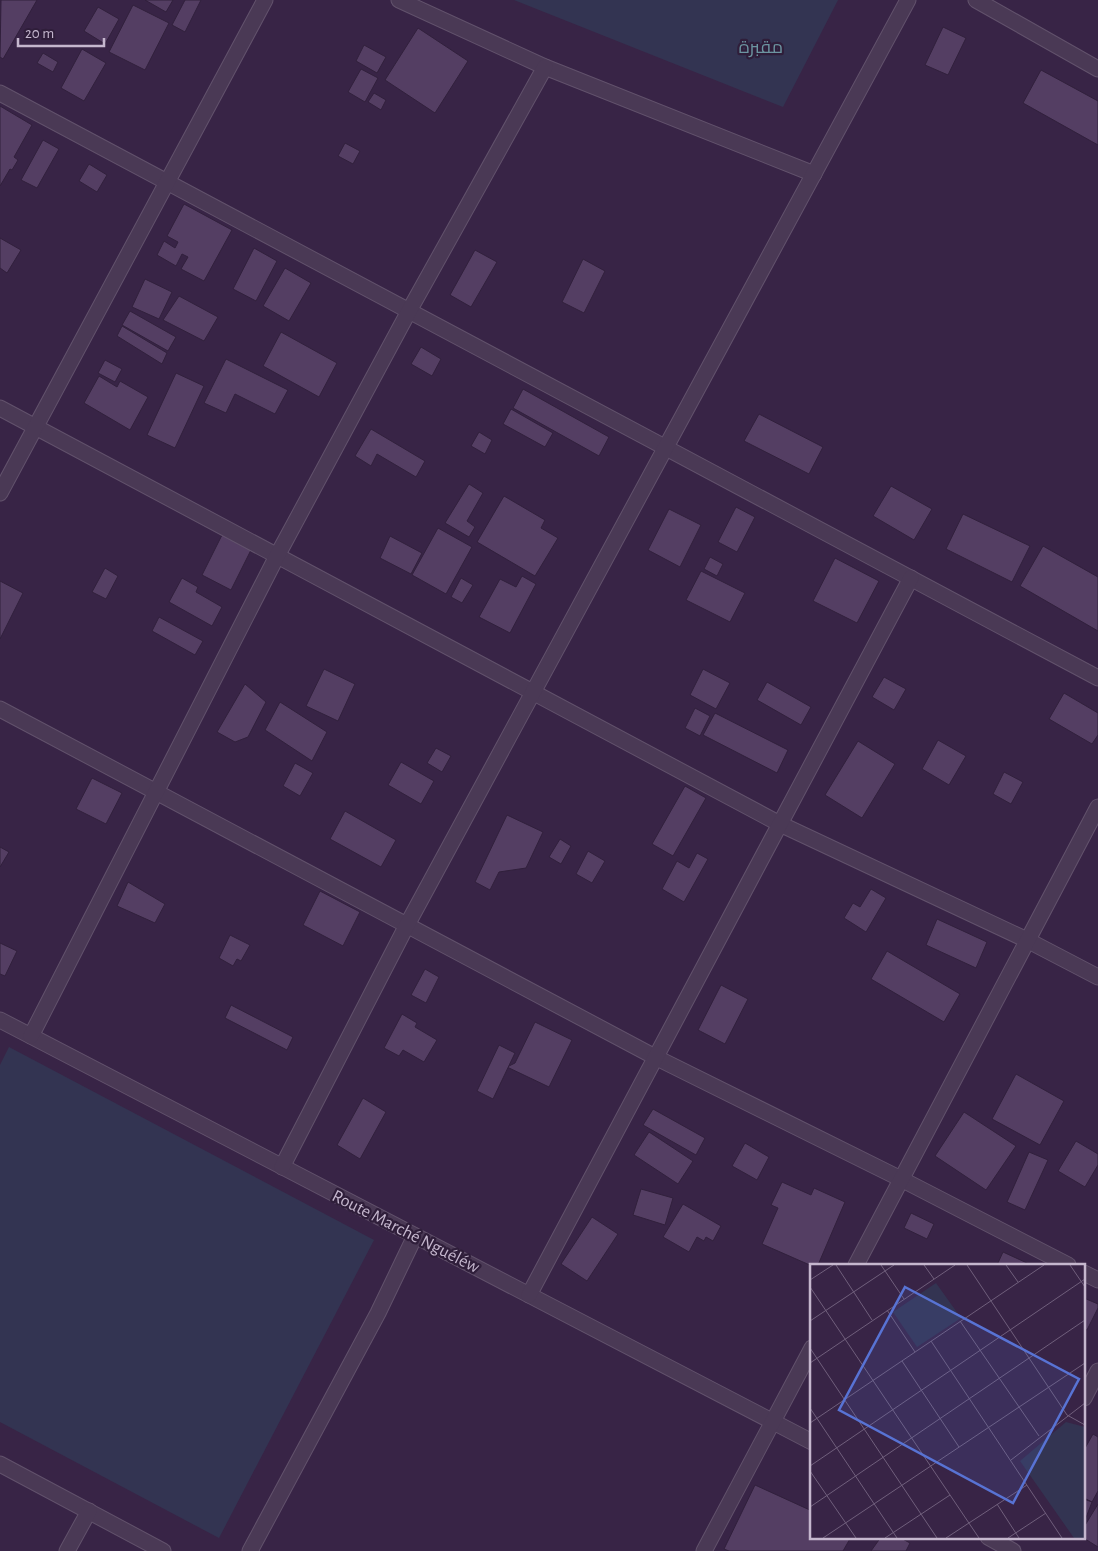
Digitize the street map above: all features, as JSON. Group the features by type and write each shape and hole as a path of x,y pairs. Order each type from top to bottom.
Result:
{"street":[{"path":"0,493 265,0"},
{"path":"400,0 545,67 814,174"},
{"path":"282,1167 407,925 908,0"},
{"path":"976,0 1098,69"},
{"path":"31,1036 277,556 545,67"},
{"path":"0,92 1098,678"},
{"path":"0,408 780,824 1027,940 1098,977"},
{"path":"529,1295 911,578"},
{"path":"0,709 655,1057 901,1179 1066,1264"},
{"path":"857,1264 1098,807"},
{"name":"Route Marché Nguéléw","path":"0,1020 810,1441"},
{"path":"250,1551 378,1313 415,1236"},
{"path":"1086,1274 1098,1280"},
{"path":"704,1551 810,1352"},
{"path":"1086,1394 1098,1372"},
{"path":"0,1464 163,1551"},
{"path":"67,1551 89,1511"},
{"path":"990,1538 1009,1547"}],"green space":[{"name":"مقبرة","path":"514,0 838,0 783,107"},
{"path":"9,1047 374,1240 219,1538 0,1422 0,1065"}],"building":[{"path":"1,0 37,0 3,59 0,57"},
{"path":"145,0 173,0 166,12"},
{"path":"185,0 201,0 185,32 172,25"},
{"path":"133,5 169,23 145,70 109,52"},
{"path":"98,7 119,19 105,44 84,31"},
{"path":"943,27 966,38 948,75 925,65"},
{"path":"418,28 468,61 435,113 385,80"},
{"path":"364,45 386,57 377,73 356,61"},
{"path":"82,49 106,63 84,101 61,88"},
{"path":"43,53 58,62 53,72 37,63"},
{"path":"361,69 378,78 365,102 348,92"},
{"path":"1041,70 1098,101 1098,145 1023,103"},
{"path":"374,93 386,100 381,110 368,102"},
{"path":"0,106 32,125 14,157 18,160 0,186"},
{"path":"43,140 59,149 37,188 21,180"},
{"path":"345,143 360,151 353,164 338,156"},
{"path":"89,164 107,175 97,192 79,181"},
{"path":"184,204 232,230 204,281 181,269 188,257 182,254 176,266 157,255 164,241 175,248 178,242 167,236"},
{"path":"0,238 21,250 7,273 0,268"},
{"path":"254,248 277,261 256,301 233,289"},
{"path":"475,250 497,262 471,307 450,295"},
{"path":"583,259 605,271 584,313 562,302"},
{"path":"285,268 311,283 289,321 263,306"},
{"path":"145,279 172,292 159,319 132,307"},
{"path":"179,296 218,317 204,341 163,320"},
{"path":"130,311 176,337 168,351 122,325"},
{"path":"122,326 167,353 162,364 117,336"},
{"path":"281,332 337,363 319,397 263,366"},
{"path":"421,347 441,359 432,376 411,364"},
{"path":"226,359 288,390 275,414 235,394 226,413 204,403"},
{"path":"105,360 122,369 115,382 98,373"},
{"path":"176,373 204,386 175,448 147,435"},
{"path":"99,376 117,387 120,381 148,397 130,430 84,403"},
{"path":"523,389 609,437 599,456 513,408"},
{"path":"511,409 553,433 545,447 503,424"},
{"path":"759,414 823,447 809,474 744,441"},
{"path":"371,429 425,461 416,477 377,454 371,466 355,456"},
{"path":"479,432 492,440 485,454 471,446"},
{"path":"469,484 483,493 467,521 475,527 469,537 445,523"},
{"path":"891,486 932,509 914,540 873,516"},
{"path":"504,496 545,520 541,528 558,538 535,576 477,542"},
{"path":"736,507 755,517 737,552 718,542"},
{"path":"669,509 701,525 680,567 648,550"},
{"path":"963,514 1030,546 1012,582 946,549"},
{"path":"438,528 472,547 446,594 412,575"},
{"path":"223,533 252,548 231,590 202,575"},
{"path":"390,536 422,553 411,574 380,558"},
{"path":"1043,546 1098,577 1098,631 1020,586"},
{"path":"710,557 723,564 717,576 704,569"},
{"path":"835,558 879,581 857,623 813,601"},
{"path":"105,568 118,576 106,599 92,592"},
{"path":"701,571 745,593 730,622 686,600"},
{"path":"522,576 536,584 510,633 479,617 500,579 516,587"},
{"path":"182,578 198,587 196,592 222,607 212,626 169,602"},
{"path":"461,578 473,585 462,603 451,597"},
{"path":"0,581 23,593 0,639"},
{"path":"159,617 203,641 195,655 152,631"},
{"path":"324,669 355,684 338,721 306,706"},
{"path":"703,669 730,683 716,709 690,695"},
{"path":"884,677 906,689 894,710 872,697"},
{"path":"767,682 811,707 801,725 757,700"},
{"path":"245,684 266,702 248,737 235,742 217,732"},
{"path":"1064,693 1098,713 1098,735 1092,744 1049,719"},
{"path":"280,702 327,732 312,761 265,730"},
{"path":"695,708 710,716 700,736 685,728"},
{"path":"715,713 788,750 777,773 703,735"},
{"path":"938,740 966,756 949,785 922,769"},
{"path":"858,741 895,764 862,818 825,795"},
{"path":"436,748 451,756 442,772 427,763"},
{"path":"401,762 434,781 421,804 388,785"},
{"path":"295,763 313,773 300,796 283,786"},
{"path":"1004,772 1023,782 1011,804 993,794"},
{"path":"92,778 122,793 106,824 76,809"},
{"path":"685,786 706,798 673,856 652,844"},
{"path":"345,811 396,840 381,867 330,839"},
{"path":"507,815 543,832 526,868 499,872 490,890 475,882"},
{"path":"560,839 571,846 561,864 549,857"},
{"path":"0,847 9,852 0,867"},
{"path":"588,851 605,861 592,883 576,874"},
{"path":"697,853 708,859 684,902 662,889 677,861 689,868"},
{"path":"128,882 165,904 155,923 117,906"},
{"path":"871,889 886,898 866,932 844,918 853,903 860,907"},
{"path":"320,891 360,912 343,946 303,925"},
{"path":"937,919 987,942 976,968 926,945"},
{"path":"230,935 250,945 241,961 237,959 233,966 219,958"},
{"path":"0,943 17,951 5,976 0,974"},
{"path":"887,951 960,994 944,1022 871,979"},
{"path":"425,969 439,977 426,1003 411,995"},
{"path":"721,985 748,999 725,1044 698,1030"},
{"path":"231,1005 293,1037 287,1050 225,1018"},
{"path":"402,1014 417,1023 415,1027 437,1040 424,1062 403,1050 399,1056 384,1048"},
{"path":"535,1022 572,1040 549,1087 507,1067 515,1063"},
{"path":"499,1045 515,1053 493,1099 477,1091"},
{"path":"1016,1074 1064,1101 1040,1145 992,1119"},
{"path":"363,1098 386,1112 360,1159 337,1145"},
{"path":"653,1109 705,1138 696,1155 643,1125"},
{"path":"964,1112 1016,1146 986,1190 935,1156"},
{"path":"649,1132 693,1161 678,1184 634,1155"},
{"path":"1076,1141 1098,1154 1098,1165 1085,1187 1058,1171"},
{"path":"745,1143 769,1157 757,1180 732,1166"},
{"path":"1029,1152 1048,1160 1025,1210 1007,1202"},
{"path":"782,1182 811,1195 814,1188 845,1202 818,1264 810,1265 762,1244 778,1208 771,1205"},
{"path":"641,1189 673,1198 665,1225 633,1215"},
{"path":"683,1204 721,1226 713,1241 706,1237 704,1241 697,1237 689,1252 663,1237"},
{"path":"911,1213 934,1224 927,1239 904,1228"},
{"path":"592,1217 618,1234 587,1281 561,1264"},
{"path":"1003,1252 1027,1263 1026,1264 997,1264"},
{"path":"1086,1299 1098,1304 1098,1308 1087,1330"},
{"path":"1093,1434 1098,1437 1098,1491 1092,1502 1086,1499 1086,1446"},
{"path":"755,1485 810,1510 810,1538 850,1538 843,1551 729,1551 724,1549"},
{"path":"1086,1500 1092,1502 1086,1518"},
{"path":"1098,1504 1098,1547 1084,1538 1086,1538 1086,1524"},
{"path":"880,1538 901,1538 910,1543 906,1551 871,1551"}]}
